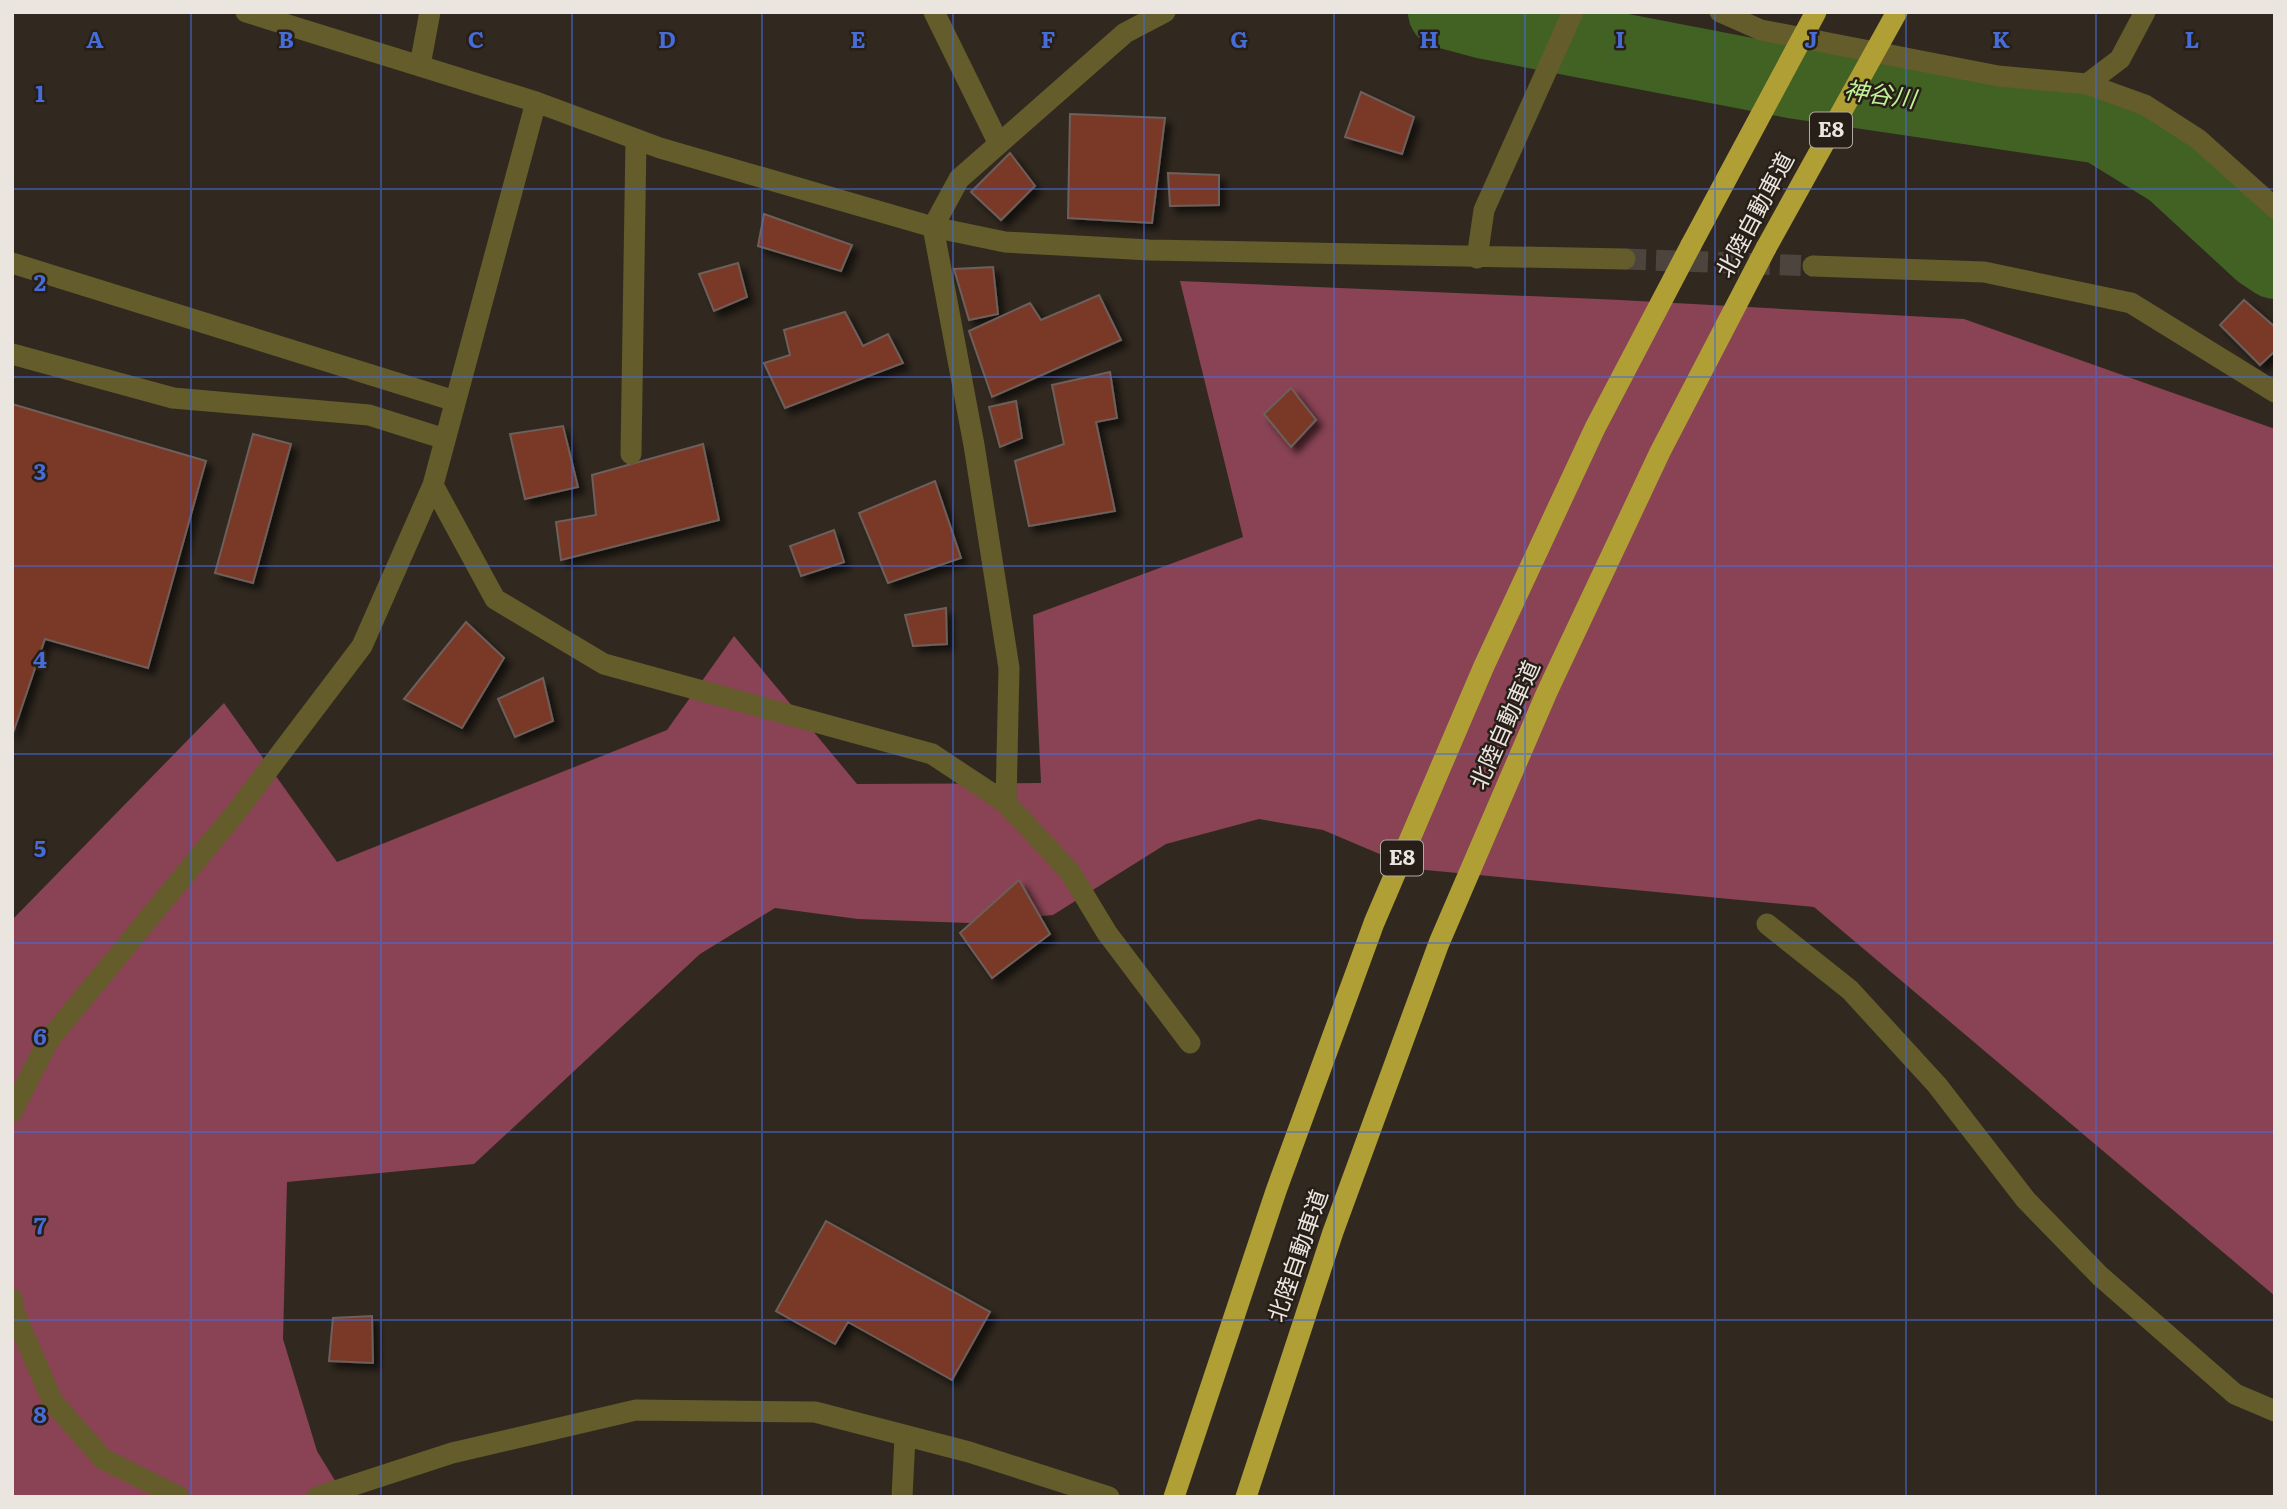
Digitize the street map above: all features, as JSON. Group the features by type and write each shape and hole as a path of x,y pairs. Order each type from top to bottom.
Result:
{"highway":[{"name":"北陸自動車道","path":"1174,1497 1276,1191 1374,923 1484,666 1595,428 1816,12"},
{"name":"北陸自動車道","path":"1246,1497 1333,1232 1439,943 1547,692 1660,452 1766,248 1897,12"}],"street":[{"path":"246,12 536,102 673,152 933,227 1005,242 1149,250 1625,259"},
{"path":"420,65 430,12"},
{"path":"934,12 999,144"},
{"path":"1006,803 1009,668 974,445 933,227 959,178 1125,33 1165,12"},
{"path":"1477,258 1484,210 1573,12"},
{"path":"1720,12 1774,33 1998,76 2087,84 2145,105 2198,139 2275,208"},
{"path":"2087,84 2120,59 2145,12"},
{"path":"12,1112 48,1041 237,811 362,646 433,485 536,102"},
{"path":"631,454 636,139"},
{"path":"12,263 455,401"},
{"path":"1813,266 1984,272 2131,303 2275,392"},
{"path":"12,354 173,398 369,415 445,439"},
{"path":"433,485 495,599 604,664 932,754 1006,803 1070,872 1107,933 1190,1043"},
{"path":"1767,924 1850,990 1937,1085 2026,1200 2100,1276 2235,1394 2275,1411"},
{"path":"12,1299 14,1312 53,1402 103,1459 179,1497"},
{"path":"317,1497 452,1453 636,1410 815,1412 969,1452 1109,1497"},
{"path":"902,1497 905,1437"}],"shaded area":[{"path":"1180,281 1620,300 1964,319 2275,429 2275,1296 1814,907 1415,869 1323,830 1259,819 1166,844 1053,915 969,923 858,919 775,908 700,954 474,1164 287,1182 283,1339 317,1451 345,1497 12,1497 12,920 224,703 337,862 667,730 734,636 857,784 1041,783 1033,615 1243,537"}],"building":[{"path":"1361,92 1414,117 1402,154 1345,137"},
{"path":"1070,114 1165,118 1152,223 1068,218"},
{"path":"1010,153 1035,186 1001,220 971,192"},
{"path":"1168,173 1219,175 1219,205 1170,206"},
{"path":"764,214 852,245 841,271 758,246"},
{"path":"738,263 747,297 714,311 699,274"},
{"path":"993,267 998,314 969,320 954,269"},
{"path":"1099,295 1121,340 992,397 969,331 1030,303 1041,320"},
{"path":"2244,300 2275,327 2275,351 2260,365 2220,325"},
{"path":"845,312 863,346 888,334 903,363 785,408 764,363 790,355 784,330"},
{"path":"1110,372 1117,418 1096,422 1115,511 1029,526 1015,461 1064,444 1052,385"},
{"path":"1291,388 1316,420 1291,447 1264,414"},
{"path":"1016,401 1022,438 1000,447 989,407"},
{"path":"12,404 206,461 148,668 45,639 12,736"},
{"path":"563,426 578,487 525,499 510,434"},
{"path":"253,434 291,444 253,583 215,573"},
{"path":"703,444 719,520 561,560 556,522 596,515 592,475"},
{"path":"935,481 961,558 888,583 859,513"},
{"path":"834,530 844,562 801,576 790,546"},
{"path":"946,608 947,644 913,646 905,615"},
{"path":"466,622 504,658 462,728 404,699"},
{"path":"543,678 553,721 515,737 498,699"},
{"path":"1019,880 1050,934 992,978 960,933"},
{"path":"826,1221 990,1312 952,1380 848,1322 835,1344 776,1311"},
{"path":"372,1316 373,1363 329,1361 333,1318"}],"waterway":[{"name":"神谷川","path":"1444,12 1485,23 1796,83 2101,128 2171,171 2260,253 2275,263"}],"tunnel":[{"path":"1625,259 1813,266"}]}
